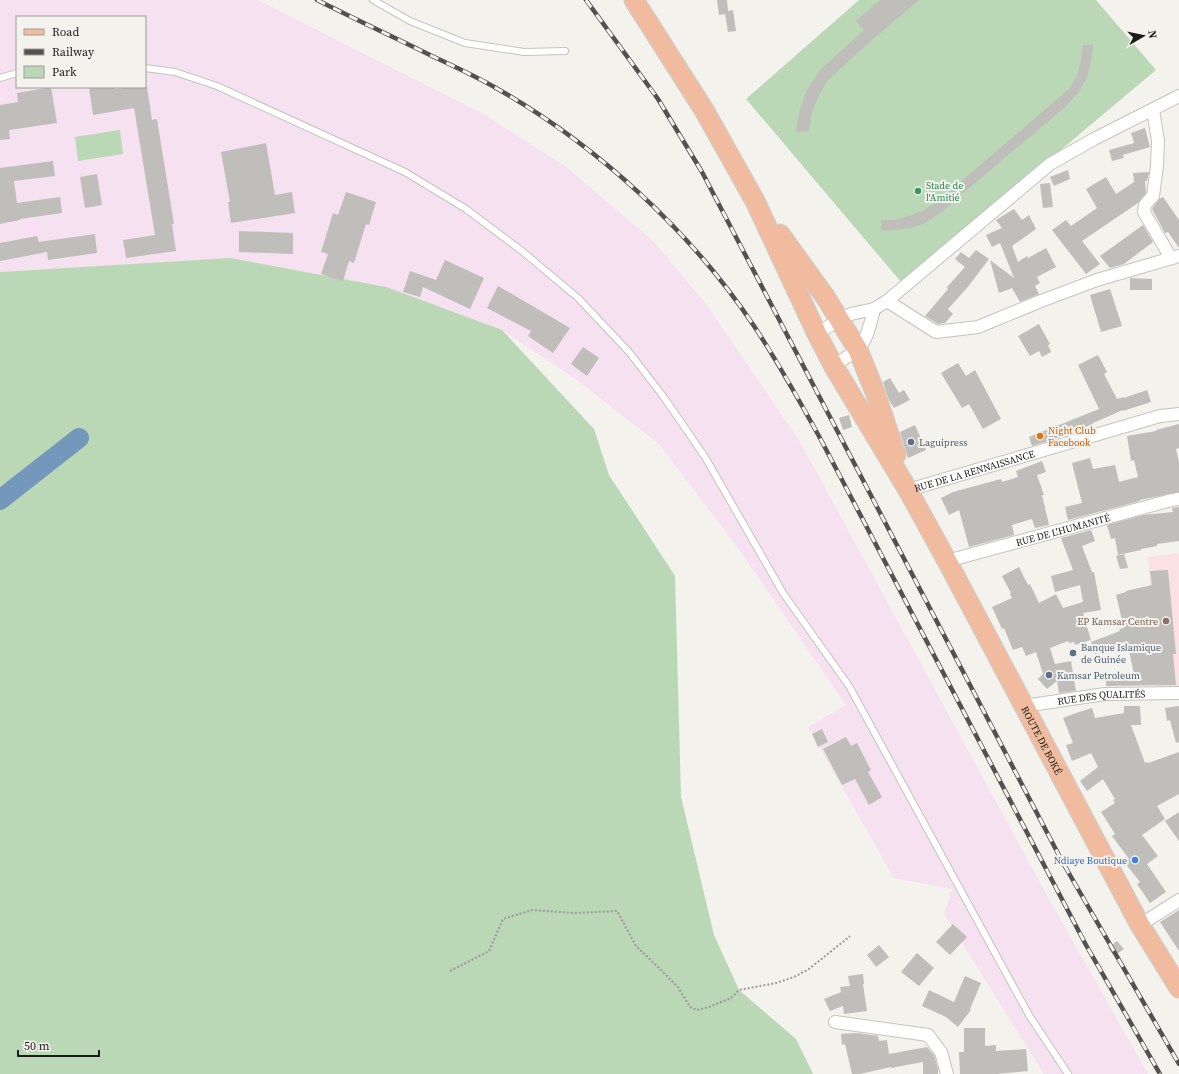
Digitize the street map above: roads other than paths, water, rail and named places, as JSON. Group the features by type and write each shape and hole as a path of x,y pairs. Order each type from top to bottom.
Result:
{"main road":[{"path":"634,0 704,110 755,201 816,334 908,490"},
{"path":"755,201 826,298 858,350 875,392 908,490"},
{"name":"ROUTE DE BOKÉ","path":"908,490 1140,925 1179,988"}],"street":[{"path":"816,334 840,319 851,314 874,309 887,301 1050,164 1094,139 1179,96"},
{"path":"887,301 936,332 978,327 1097,280 1175,257 1144,212 1145,205 1153,196 1157,166 1158,141 1153,110"},
{"path":"833,365 858,350 866,338 874,309"},
{"name":"RUE DE LA RENNAISSANCE","path":"908,490 1160,416 1179,414"},
{"name":"RUE DE L'HUMANITÉ","path":"947,561 1179,499"},
{"name":"RUE DES QUALITÉS","path":"1024,706 1105,694 1179,693"},
{"path":"1140,925 1179,900"},
{"path":"835,1022 928,1035 941,1052 947,1074"}],"lane":[{"path":"373,0 410,22 465,43 524,52 565,50"},
{"path":"146,68 175,72 217,86 405,172 466,209 522,251 578,298 629,352 705,457 783,593 849,686 1029,1015 1068,1074"},
{"path":"0,78 16,73"}],"waterway":[{"path":"0,500 79,438"}],"railway":[{"path":"317,0 464,71 533,111 570,136 605,163 671,224 701,256 729,291 771,353 820,438 1086,945 1160,1074"},
{"path":"586,0 658,99 702,172 1063,863 1179,1064"}],"place":[{"name":"Stade de l'Amitié","path":"918,191"},
{"name":"Night Club Facebook","path":"1040,436"},
{"name":"Laguipress","path":"911,442"},
{"name":"EP Kamsar Centre","path":"1166,621"},
{"name":"Banque Islamique de Guinée","path":"1073,653"},
{"name":"Kamsar Petroleum","path":"1049,675"},
{"name":"Ndiaye Boutique","path":"1135,860"}]}
